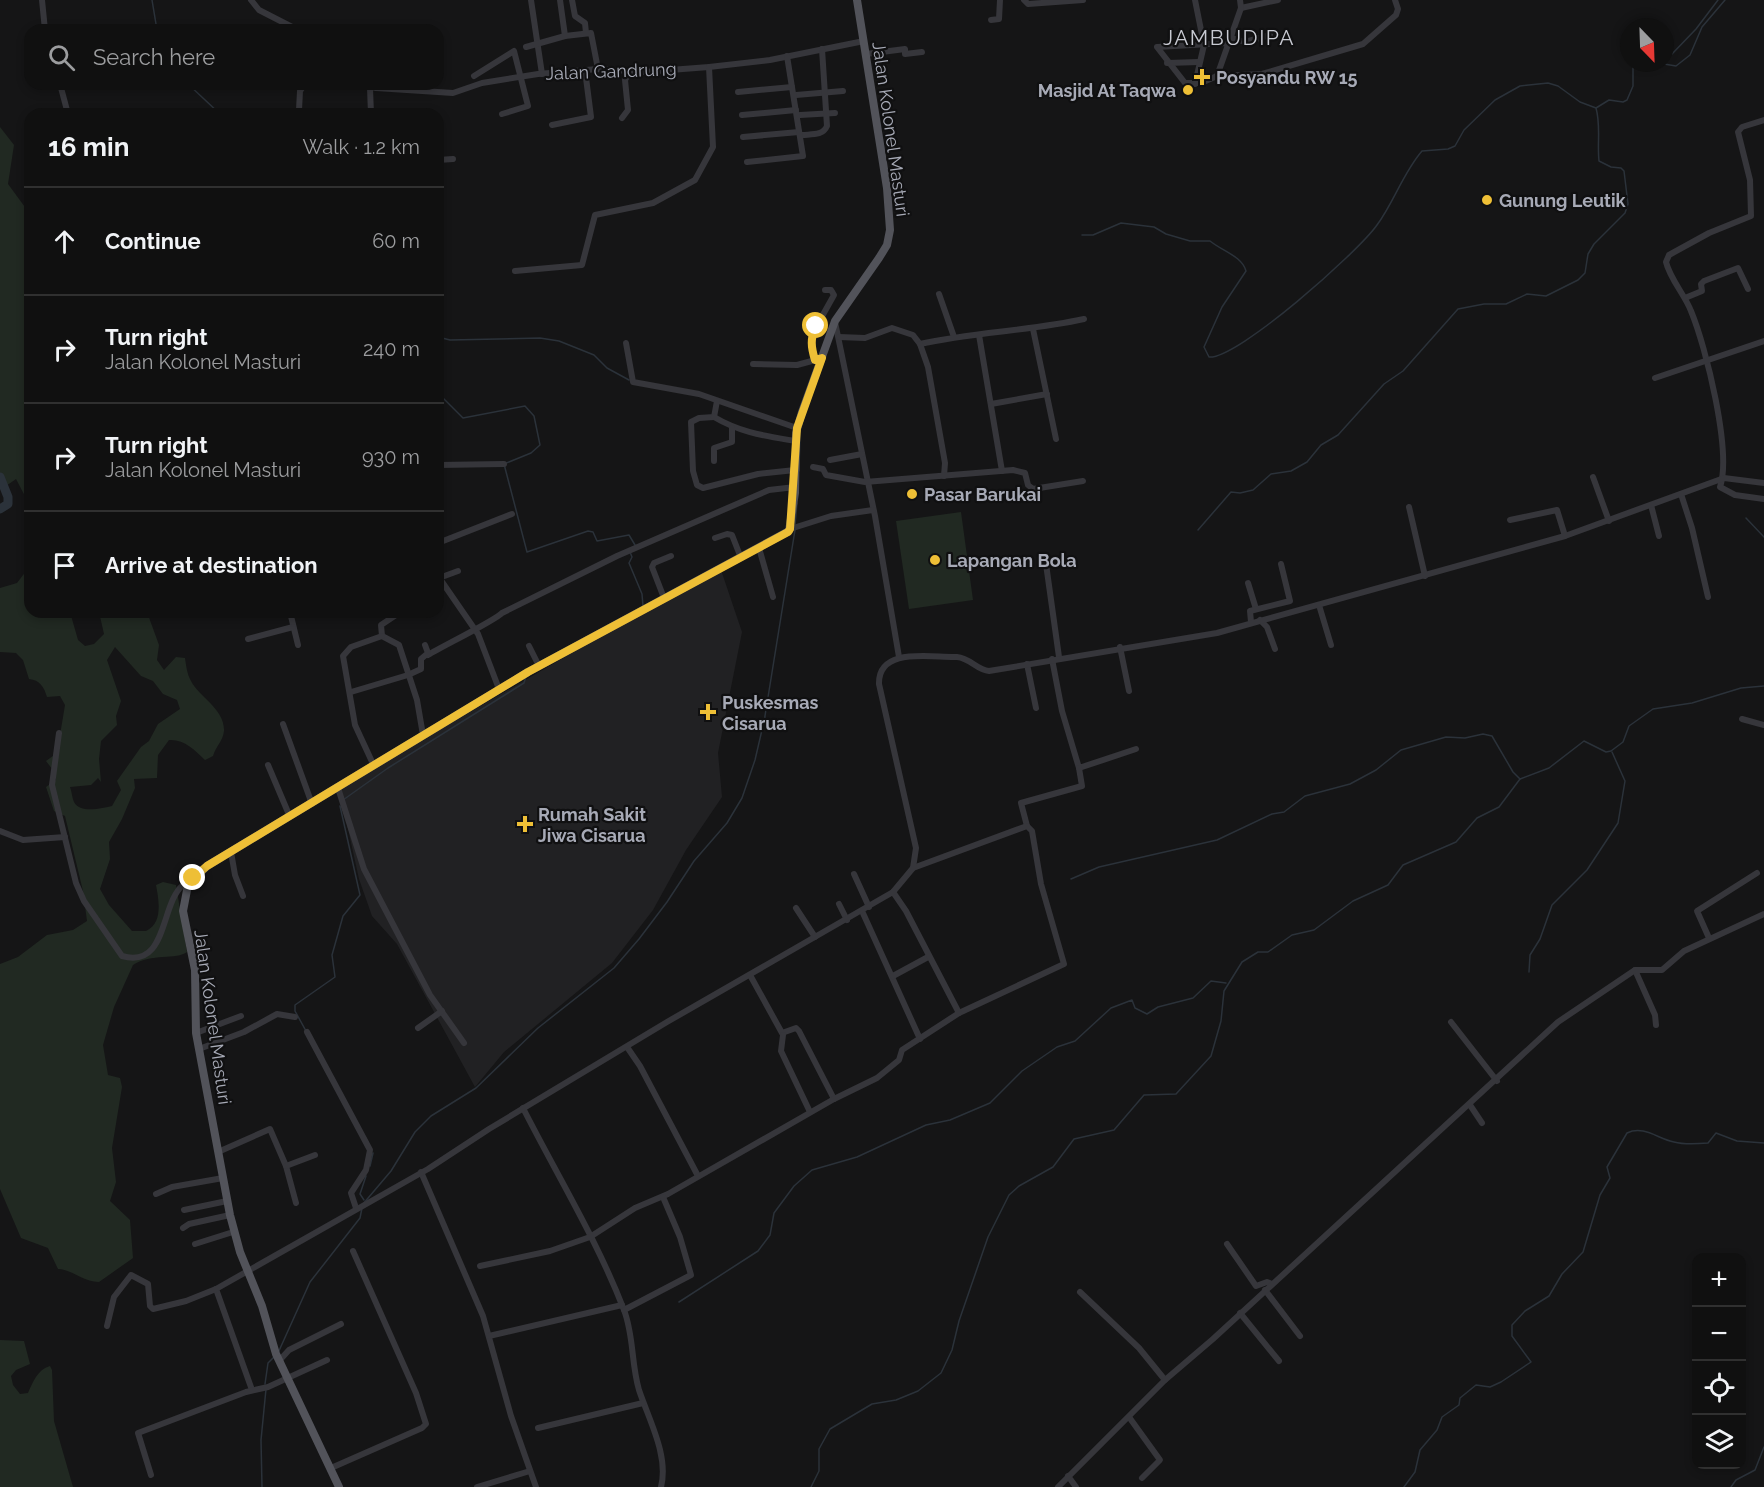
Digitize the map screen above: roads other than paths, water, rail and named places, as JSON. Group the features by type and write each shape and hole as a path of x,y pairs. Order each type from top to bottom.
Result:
{"main road":[{"name":"Jalan Kolonel Masturi","path":"793,528 795,441 818,359 835,321 887,245 890,230 886,188 857,0"},
{"path":"188,885 199,872 499,689 793,528"},
{"name":"Jalan Kolonel Masturi","path":"188,885 183,912 195,970 196,1033 233,1232 278,1358 339,1487"}],"street":[{"path":"42,0 44,24"},
{"path":"250,0 252,5 262,13 285,24"},
{"path":"531,0 542,74"},
{"path":"560,0 565,36"},
{"path":"573,0 574,16 585,23 586,33"},
{"path":"991,20 999,19 1000,0"},
{"path":"1024,0 1028,4 1038,5 1083,0"},
{"path":"1195,84 1204,45 1196,0"},
{"path":"1217,76 1241,8 1240,0"},
{"path":"1241,8 1278,0"},
{"path":"1270,34 1245,42 1228,40 1204,45 1157,47 1181,81 1195,84 1217,76 1262,74 1363,45 1396,15 1398,12 1395,0"},
{"path":"526,46 565,36 593,34 598,69"},
{"name":"Jalan Gandrung","path":"422,90 453,93 482,83 585,70 644,72 709,67 787,56 864,41"},
{"path":"743,137 824,131 827,126 822,49"},
{"path":"866,54 905,50 905,54 922,52"},
{"path":"474,76 513,51 522,77 528,106 502,114"},
{"path":"747,162 803,156 798,113 787,56"},
{"path":"1167,63 1199,62"},
{"path":"515,271 582,265 595,215 653,203 695,180 713,147 709,67"},
{"path":"552,125 591,117 585,70"},
{"path":"622,118 628,110 625,80 631,70"},
{"path":"738,92 792,87"},
{"path":"62,90 66,108"},
{"path":"299,108 301,90"},
{"path":"370,90 371,108"},
{"path":"796,95 843,91"},
{"path":"742,115 835,113"},
{"path":"1764,120 1742,127 1738,132 1750,180 1751,216 1709,233 1666,259 1667,266 1685,298 1708,359 1724,478 1720,487 1735,495 1764,499"},
{"path":"444,160 453,159"},
{"path":"1685,298 1702,291 1701,284 1704,281 1738,268 1748,289"},
{"path":"753,364 797,365 818,359 811,336 834,295 831,290 825,290"},
{"path":"939,294 954,337"},
{"path":"920,344 954,337 1033,329 1084,319"},
{"path":"835,321 873,510 899,657"},
{"path":"839,337 873,336 892,328 913,335 920,344 928,367 945,463 944,476"},
{"path":"1033,329 1056,439"},
{"path":"979,335 1002,471"},
{"path":"1655,378 1764,341"},
{"path":"626,343 632,381 694,393 797,428"},
{"path":"991,404 1047,394"},
{"path":"714,417 717,401"},
{"path":"795,441 759,436 732,428 714,417 699,418 691,422 693,474 697,485 702,488 758,474 795,470"},
{"path":"714,461 714,448 732,442 732,428"},
{"path":"830,460 862,454"},
{"path":"444,465 504,464"},
{"path":"813,466 823,469 826,474 851,482 1013,470 1025,474 1028,485 1033,489 1083,481"},
{"path":"1593,477 1609,521"},
{"path":"913,868 916,848 909,809 879,684 882,669 899,657 967,658 986,671 1120,647 1217,633 1565,536 1724,478 1764,483"},
{"path":"351,692 421,669 421,659 474,628 497,619 501,613 616,556 776,487 795,487"},
{"path":"1681,494 1692,528 1708,597"},
{"path":"1651,505 1659,536"},
{"path":"1409,507 1425,576"},
{"path":"793,528 831,516 873,510"},
{"path":"1510,520 1557,510 1565,536"},
{"path":"444,541 512,514"},
{"path":"716,538 732,535 741,558"},
{"path":"759,548 773,597"},
{"path":"664,598 652,567 671,556"},
{"path":"480,1266 550,1251 590,1237 635,1208 663,1197 810,1112 877,1078 899,1060 902,1050 959,1013 1064,964 1041,884 1035,838 1031,828 1027,826 1021,803 1082,786 1062,711 1046,564"},
{"path":"1281,564 1290,602"},
{"path":"444,575 458,571"},
{"path":"1248,583 1256,609"},
{"path":"444,586 474,628 489,659 499,689"},
{"path":"1251,622 1249,612 1256,609 1290,602 1298,603 1301,609"},
{"path":"1319,605 1331,645"},
{"path":"291,618 298,645"},
{"path":"382,636 381,625 392,618"},
{"path":"1260,620 1267,627 1275,648"},
{"path":"248,639 293,627"},
{"path":"374,766 355,725 343,656 346,650 382,636 399,645 417,700 423,735"},
{"path":"425,645 428,655"},
{"path":"529,646 539,666"},
{"path":"1120,647 1129,691"},
{"path":"1027,664 1036,708"},
{"path":"1742,719 1764,725"},
{"path":"283,724 312,804"},
{"path":"59,733 52,785 64,837 80,892 122,956 141,956 154,947 161,936 176,893 183,885 188,885"},
{"path":"1079,768 1136,748"},
{"path":"268,765 290,817"},
{"path":"338,788 364,869 409,957 464,1043"},
{"path":"107,1326 114,1298 131,1275 148,1284 150,1306 153,1309 186,1302 216,1289 421,1172 523,1108 847,920 893,892 913,868 1027,826"},
{"path":"0,831 23,840 64,837"},
{"path":"231,852 234,870 243,896"},
{"path":"1709,938 1697,911 1756,873"},
{"path":"854,874 865,909 920,1040"},
{"path":"893,892 906,911 959,1013"},
{"path":"839,904 847,920"},
{"path":"796,908 815,938"},
{"path":"1058,1487 1165,1380 1497,1081 1558,1022 1635,970 1662,970 1678,955 1709,938 1764,914"},
{"path":"893,976 928,957"},
{"path":"1635,970 1655,1015 1656,1025"},
{"path":"750,975 783,1035 781,1051 810,1112"},
{"path":"418,1028 442,1011"},
{"path":"200,1049 244,1032 277,1014 295,1017"},
{"path":"196,1033 241,1016"},
{"path":"1451,1022 1497,1081"},
{"path":"783,1035 796,1028 799,1031 834,1099"},
{"path":"307,1032 370,1150 366,1170 351,1193 362,1205"},
{"path":"627,1047 640,1066 698,1176"},
{"path":"1470,1105 1482,1123"},
{"path":"523,1108 590,1237 623,1308 633,1341 632,1364 664,1465 662,1487"},
{"path":"218,1152 270,1129 286,1167 296,1203"},
{"path":"286,1167 315,1155"},
{"path":"421,1172 489,1336 511,1416 536,1487"},
{"path":"156,1194 172,1187 223,1178"},
{"path":"489,1336 623,1308 691,1275 680,1237 663,1197"},
{"path":"184,1210 227,1201"},
{"path":"183,1228 189,1224 230,1215"},
{"path":"195,1244 233,1232"},
{"path":"1227,1244 1256,1286 1268,1282 1272,1284"},
{"path":"331,1468 422,1428 426,1424 412,1383 353,1251"},
{"path":"216,1289 252,1390"},
{"path":"1265,1290 1300,1336"},
{"path":"1080,1292 1139,1348 1165,1380"},
{"path":"1240,1313 1279,1361"},
{"path":"278,1358 289,1350 341,1324"},
{"path":"151,1475 138,1434 252,1390 266,1387 327,1360"},
{"path":"538,1428 644,1403"},
{"path":"1129,1417 1160,1460 1142,1478"},
{"path":"477,1487 530,1471"},
{"path":"1068,1476 1076,1487"}],"waterway":[{"path":"152,0 156,24"},
{"path":"1674,52 1696,29 1718,0"},
{"path":"1674,66 1690,55 1702,27 1725,0"},
{"path":"1082,235 1093,235 1121,223 1154,227 1166,234 1190,241 1210,241 1240,261 1246,271 1222,307 1204,347 1209,357 1224,353 1245,341 1297,302 1347,257 1377,225 1422,151 1448,149 1455,146 1464,130 1495,100 1520,86 1548,83 1558,86 1580,102 1596,108 1609,100 1623,102 1627,100 1633,86 1633,72"},
{"path":"194,90 214,108"},
{"path":"1198,530 1231,492 1240,493 1253,490 1271,474 1291,471 1307,462 1321,445 1338,435 1384,384 1403,371 1458,309 1484,304 1506,304 1527,294 1546,296 1578,280 1585,273 1588,254 1594,244 1625,213 1628,204 1624,171 1599,161 1596,108"},
{"path":"444,338 540,338 559,341 594,355 607,368 629,380"},
{"path":"444,399 463,418 525,406 534,416 540,445 531,453 504,464 527,552 588,531 593,532 597,541 629,535 635,545"},
{"path":"799,471 800,431"},
{"path":"0,477 8,497 8,504 0,509"},
{"path":"795,525 797,503"},
{"path":"1746,518 1764,537"},
{"path":"363,1204 391,1171 415,1132 431,1116 476,1088 538,1028 614,968 667,902 694,861 727,823 742,798 755,760 765,717 764,722 795,530"},
{"path":"630,552 632,557 629,563 642,594 643,606"},
{"path":"343,800 388,768 524,683 526,676"},
{"path":"811,1487 819,1471 819,1449 830,1429 872,1404 896,1400 918,1391 941,1373 952,1350 959,1321 988,1237 1009,1195 1019,1186 1053,1167 1074,1139 1114,1130 1144,1095 1176,1094 1211,1056 1221,1021 1224,991 1242,962 1258,952 1268,952 1292,935 1314,930 1353,901 1388,885 1403,865 1456,842 1477,818 1499,807 1520,779 1549,768 1584,741 1606,752 1611,751 1623,742 1629,726 1653,709 1692,703 1741,688 1764,686"},
{"path":"1071,879 1099,867 1217,840 1272,814 1284,812 1305,796 1350,784 1376,770 1401,750 1446,737 1465,738 1483,734 1492,736 1513,772 1520,779"},
{"path":"1529,972 1530,955 1540,939 1552,905 1587,870 1618,823 1625,781 1612,752"},
{"path":"306,1031 295,1011 295,1005 335,977 332,955 343,916 360,895 340,806"},
{"path":"679,1302 758,1251 770,1235 774,1213 794,1186 812,1170 857,1157 926,1125 950,1120 990,1103 1022,1071 1057,1047 1075,1041 1111,1008 1132,1000 1135,1008 1147,1014 1158,1007 1193,998 1211,981 1226,983"},
{"path":"1404,1487 1415,1472 1420,1450 1437,1430 1442,1417 1459,1405 1460,1398 1476,1385 1490,1387 1531,1362 1512,1336 1512,1325 1525,1311 1549,1296 1562,1274 1583,1252 1600,1195 1610,1178 1607,1167 1627,1133 1645,1132 1687,1144 1708,1143 1716,1133 1737,1141 1764,1143"},
{"path":"370,1166 373,1153"},
{"path":"364,1200 360,1194 366,1176"},
{"path":"278,1353 310,1282 360,1218 362,1208"},
{"path":"265,1384 268,1363 275,1356"},
{"path":"262,1487 261,1440 266,1389"},
{"path":"1731,1487 1736,1480 1755,1470 1764,1447"}],"place":[{"name":"Posyandu RW 15","path":"1202,77"},
{"name":"Masjid At Taqwa","path":"1188,90"},
{"name":"Gunung Leutik","path":"1487,200"},
{"name":"Pasar Barukai","path":"912,494"},
{"name":"Lapangan Bola","path":"935,560"},
{"name":"Puskesmas Cisarua","path":"708,712"},
{"name":"Rumah Sakit Jiwa Cisarua","path":"525,824"}],"district":[{"name":"JAMBUDIPA","path":"1229,37"}]}
